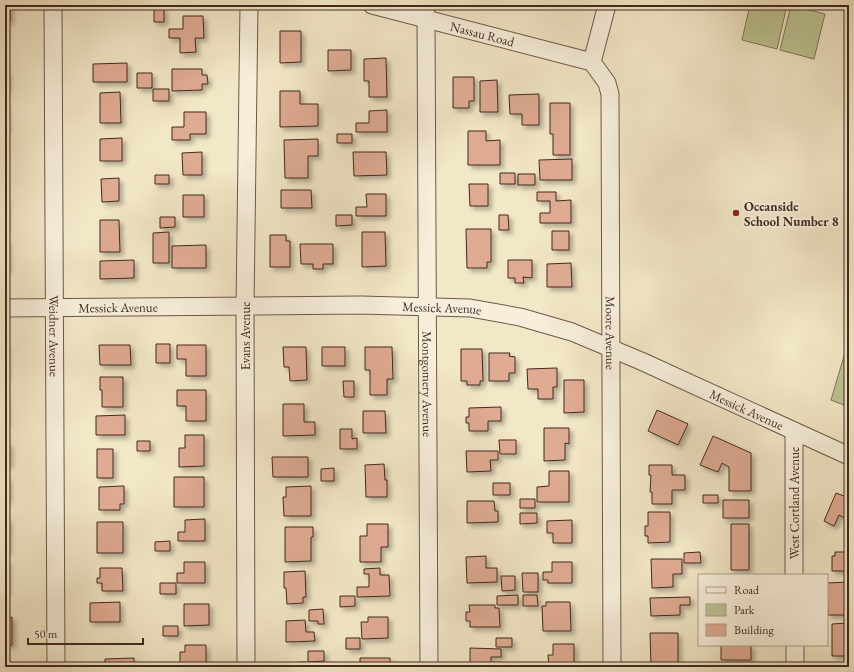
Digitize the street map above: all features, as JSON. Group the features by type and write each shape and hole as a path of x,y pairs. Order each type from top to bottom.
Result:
{"street":[{"name":"Weidner Avenue","path":"53,5 56,667"},
{"name":"Evans Avenue","path":"246,667 245,307 249,5"},
{"name":"Nassau Road","path":"372,5 426,12 592,62"},
{"path":"592,62 607,5"},
{"name":"Montgomery Avenue","path":"426,12 429,667"},
{"name":"Moore Avenue","path":"592,62 607,83 610,94 612,667"},
{"name":"Messick Avenue","path":"5,308 428,306 470,308 520,317 572,332 641,361 849,456"},
{"name":"West Cortland Avenue","path":"794,431 794,574"},
{"path":"795,646 795,667"}],"green space":[{"path":"750,5 787,5 777,49 742,40"},
{"path":"791,5 825,14 814,59 780,50"},
{"path":"849,339 849,407 831,400"}],"building":[{"path":"5,5 10,5 10,21 5,21"},
{"path":"154,8 164,8 164,22 154,22"},
{"path":"183,16 203,16 204,38 195,38 196,52 180,53 180,38 169,38 169,29 183,29"},
{"path":"280,31 301,31 301,62 280,63"},
{"path":"328,50 351,50 351,70 328,71"},
{"path":"386,58 387,97 369,97 369,81 364,81 364,59"},
{"path":"127,63 127,82 93,82 93,64"},
{"path":"172,69 202,69 202,75 207,75 208,84 202,84 202,90 172,91"},
{"path":"5,72 7,72 7,90 5,90"},
{"path":"137,73 152,73 152,88 137,88"},
{"path":"453,77 474,77 474,101 469,101 469,108 453,108"},
{"path":"497,80 498,112 480,112 480,81"},
{"path":"153,89 169,89 169,101 153,101"},
{"path":"280,91 300,91 300,104 318,104 318,126 280,127"},
{"path":"120,92 121,123 100,123 100,93"},
{"path":"539,94 539,125 522,125 522,114 510,114 509,95"},
{"path":"550,103 570,103 570,155 553,155 553,134 550,134"},
{"path":"6,106 7,130 5,130"},
{"path":"387,110 387,132 356,132 356,123 369,123 369,111"},
{"path":"184,112 206,112 206,134 190,134 190,140 172,140 172,127 184,127"},
{"path":"468,131 486,131 486,141 500,140 500,165 468,165"},
{"path":"337,134 352,134 352,143 337,143"},
{"path":"122,138 122,161 100,161 100,139"},
{"path":"318,139 318,156 308,156 308,178 285,178 284,140"},
{"path":"202,152 202,175 183,175 182,153"},
{"path":"353,152 386,152 387,175 354,176"},
{"path":"572,159 572,180 540,180 539,160"},
{"path":"500,173 515,173 515,184 500,184"},
{"path":"518,174 535,174 535,185 518,185"},
{"path":"155,175 169,175 169,184 155,184"},
{"path":"119,178 119,201 102,202 101,179"},
{"path":"469,184 488,184 488,206 470,206"},
{"path":"281,190 311,190 312,208 281,208"},
{"path":"537,192 556,192 556,201 571,200 571,223 540,223 540,213 550,213 550,201 537,201"},
{"path":"366,194 386,194 386,216 356,216 356,207 367,207"},
{"path":"183,195 204,195 204,217 183,217"},
{"path":"6,198 6,229 5,229"},
{"path":"336,215 352,215 352,225 336,226"},
{"path":"499,215 508,215 509,230 499,230"},
{"path":"160,217 175,217 175,227 160,228"},
{"path":"100,220 119,220 120,252 100,252"},
{"path":"466,229 491,229 491,262 487,262 487,268 467,268"},
{"path":"552,231 569,231 569,250 552,250"},
{"path":"169,232 169,263 153,263 153,233"},
{"path":"362,232 385,232 386,266 362,267"},
{"path":"270,235 286,235 286,241 290,241 290,267 270,267"},
{"path":"5,239 7,239 8,269 5,269"},
{"path":"300,244 333,244 333,264 323,264 323,269 313,269 313,264 301,264"},
{"path":"206,245 206,268 172,268 172,246"},
{"path":"134,260 134,278 100,279 100,261"},
{"path":"508,260 532,260 532,278 523,277 524,283 515,283 515,278 508,278"},
{"path":"571,263 572,287 547,287 547,264"},
{"path":"156,344 170,344 170,363 156,363"},
{"path":"99,345 130,345 131,365 100,365"},
{"path":"177,345 206,345 206,376 186,376 186,359 177,359"},
{"path":"6,346 6,379 5,379"},
{"path":"283,347 306,347 307,380 290,381 289,367 284,367"},
{"path":"322,347 345,347 345,366 322,366"},
{"path":"365,347 392,347 393,379 387,379 387,395 370,395 370,370 365,370"},
{"path":"461,349 482,349 483,381 480,381 480,385 467,385 467,381 461,381"},
{"path":"489,353 510,353 509,356 515,357 515,373 509,373 509,381 489,381"},
{"path":"557,368 557,387 553,387 553,399 538,399 538,389 528,389 527,369"},
{"path":"100,377 123,377 123,407 102,407"},
{"path":"564,380 584,380 584,412 564,413"},
{"path":"343,381 354,381 354,397 344,397"},
{"path":"177,390 206,390 206,421 186,421 186,406 177,406"},
{"path":"6,392 6,424 5,424"},
{"path":"283,404 304,404 304,422 315,422 315,435 283,436"},
{"path":"501,407 501,421 488,421 488,431 469,431 469,423 466,423 466,417 469,417 469,408"},
{"path":"657,410 688,424 678,445 648,431"},
{"path":"363,411 385,411 386,433 363,433"},
{"path":"125,415 125,435 96,435 96,416"},
{"path":"544,428 569,428 569,444 565,443 565,460 544,461"},
{"path":"340,429 352,429 352,439 357,438 357,449 340,449"},
{"path":"5,434 6,444 9,444 9,465 5,465"},
{"path":"185,435 204,435 204,466 179,467 179,448 185,448"},
{"path":"713,436 751,453 751,491 729,491 729,467 722,463 718,472 700,465"},
{"path":"499,440 516,440 516,454 500,454"},
{"path":"137,441 150,441 150,451 137,451"},
{"path":"97,449 113,449 113,478 97,478"},
{"path":"466,451 498,451 498,460 490,460 491,471 467,472"},
{"path":"272,457 308,457 308,477 273,477"},
{"path":"384,464 385,480 387,480 387,497 366,497 365,465"},
{"path":"649,465 672,465 672,475 685,475 685,490 672,490 672,504 652,504 652,492 650,492 651,475 649,475"},
{"path":"334,468 334,481 321,481 321,469"},
{"path":"549,471 569,471 569,502 537,502 537,487 549,486"},
{"path":"5,477 8,477 8,500 5,500"},
{"path":"174,477 204,477 204,507 174,507"},
{"path":"493,483 510,483 510,495 493,495"},
{"path":"124,486 124,504 120,504 120,510 99,510 99,487"},
{"path":"311,486 311,516 284,516 283,497 286,497 286,487"},
{"path":"836,493 849,498 849,520 839,515 834,526 824,521"},
{"path":"703,495 718,495 718,503 703,503"},
{"path":"520,499 535,499 535,508 520,508"},
{"path":"723,500 749,500 749,518 723,518"},
{"path":"467,501 494,501 495,511 498,511 498,522 467,523"},
{"path":"648,512 670,512 670,542 648,543 648,536 645,536 645,526 648,526"},
{"path":"520,513 537,513 537,523 520,524"},
{"path":"5,518 8,518 8,551 5,551"},
{"path":"205,519 205,541 178,541 178,532 185,532 185,520"},
{"path":"572,520 572,543 553,543 553,533 547,533 547,521"},
{"path":"97,522 123,522 123,553 97,553"},
{"path":"367,524 388,524 388,547 381,547 381,562 360,562 360,536 367,536"},
{"path":"731,524 749,524 749,570 731,570"},
{"path":"285,527 313,527 313,537 311,537 311,561 285,562"},
{"path":"170,541 170,551 155,551 155,542"},
{"path":"700,552 701,563 684,563 684,553"},
{"path":"835,552 849,552 849,571 832,571 832,556 835,556"},
{"path":"486,556 486,568 497,568 497,582 467,583 466,557"},
{"path":"651,559 682,559 682,574 673,574 673,587 652,588"},
{"path":"5,561 7,561 7,592 5,592"},
{"path":"184,562 205,562 205,583 177,583 177,573 184,573"},
{"path":"552,562 572,562 572,583 548,583 548,580 543,580 543,572 552,572"},
{"path":"100,568 122,568 123,591 102,591 102,583 97,583 97,578 100,578"},
{"path":"380,568 380,575 389,575 390,596 357,597 357,587 369,587 369,574 364,574 364,569"},
{"path":"305,571 306,597 303,597 303,603 287,604 286,588 284,588 284,572"},
{"path":"522,573 538,573 538,592 523,592"},
{"path":"501,576 515,576 515,590 502,591"},
{"path":"849,582 849,593 847,593 847,615 828,615 828,583"},
{"path":"160,583 176,583 176,594 160,594"},
{"path":"518,595 518,605 497,605 497,596"},
{"path":"523,595 537,595 538,606 523,606"},
{"path":"340,596 355,596 355,606 340,607"},
{"path":"690,597 690,605 680,605 680,615 651,616 650,598"},
{"path":"120,602 120,622 90,622 90,603"},
{"path":"546,602 570,602 571,631 543,631 542,606 546,606"},
{"path":"184,604 209,604 209,625 184,626"},
{"path":"469,605 495,605 495,608 499,608 500,627 470,627 470,621 466,621 466,612 470,612"},
{"path":"323,609 324,624 318,624 318,621 309,621 309,610"},
{"path":"12,617 12,645 5,645 5,618"},
{"path":"368,617 388,617 388,638 362,639 361,622 368,622"},
{"path":"305,620 306,632 314,632 315,641 286,642 286,621"},
{"path":"849,623 849,656 832,656 832,624"},
{"path":"163,626 178,626 178,636 163,636"},
{"path":"650,633 678,633 678,663 651,664"},
{"path":"346,638 360,638 360,649 346,649"},
{"path":"496,638 512,638 512,647 496,647"},
{"path":"553,644 574,644 574,666 549,666 548,655 553,655"},
{"path":"185,645 206,645 206,667 180,667 180,652 185,652"},
{"path":"721,646 751,646 751,660 721,660"},
{"path":"470,648 501,649 501,657 491,657 491,667 470,667"},
{"path":"308,651 324,651 324,661 308,662"},
{"path":"134,658 134,667 105,667 105,659"},
{"path":"360,658 390,658 390,667 360,667"},
{"path":"5,661 8,661 8,667 5,667"},
{"path":"306,662 306,667 285,667 285,663"},
{"path":"520,666 538,666 538,667 521,667"}],"place":[{"name":"Oceanside School Number 8","path":"736,213"}]}
